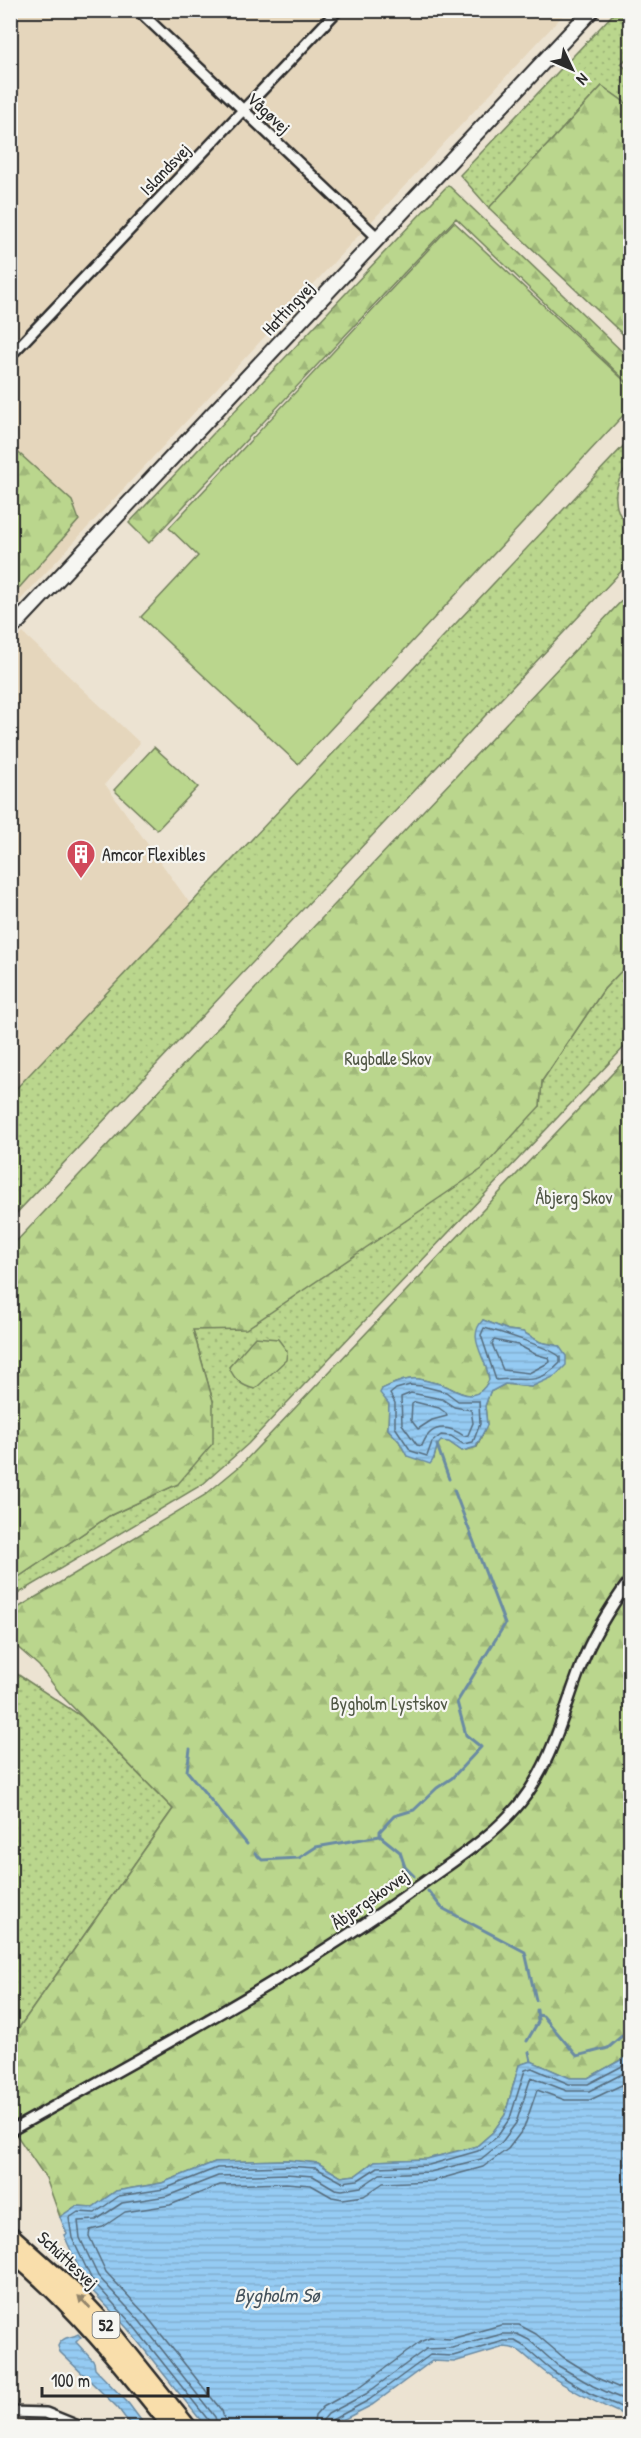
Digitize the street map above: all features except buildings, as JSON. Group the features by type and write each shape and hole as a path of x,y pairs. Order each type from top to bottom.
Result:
{"main road":[{"name":"Schüttesvej","path":"10,2234 78,2295 107,2326 189,2427"},
{"name":"Schüttesvej","path":"10,2252 67,2303 172,2427"}],"street":[{"name":"Vågøvej","path":"138,10 378,238"},
{"name":"Islandsvej","path":"12,350 339,10"},
{"name":"Hattingvej","path":"10,630 592,10"},
{"name":"Åbjergskovvej","path":"10,2131 317,1955 360,1928 496,1827 520,1804 541,1774 550,1756 581,1664 595,1634 630,1580"},
{"path":"10,2412 46,2413 83,2427"}],"shaded area":[{"path":"11,11 567,11 11,610"},
{"path":"23,633 140,743 105,784 191,905 11,1094 10,647"}],"green space":[{"path":"616,11 630,11 630,55 621,64 630,72 630,106 602,86 489,208 460,175"},
{"path":"602,86 630,106 630,341 489,208"},
{"path":"448,185 630,359 630,385 456,218 149,543 129,523"},
{"path":"454,222 630,386 630,408 298,764 141,617 198,556 169,528"},
{"path":"630,439 630,465 619,480 616,500 619,513 631,532 630,562 11,1219 11,1094"},
{"path":"11,446 72,501 79,520 11,597"},
{"name":"Rugballe Skov","path":"630,592 630,962 604,989 542,1081 540,1106 482,1169 246,1329 193,1330 213,1401 213,1443 178,1484 109,1516 11,1582 11,1247"},
{"path":"154,747 198,787 157,830 114,790"},
{"path":"630,962 630,1041 248,1444 203,1484 11,1598 11,1582 109,1516 178,1484 213,1401 193,1330 540,1106 542,1081 604,989"},
{"name":"Bygholm Lystskov","path":"630,1055 630,2055 588,2078 570,2078 531,2061 519,2065 505,2115 493,2132 477,2146 427,2159 375,2161 356,2175 341,2177 318,2163 287,2160 215,2162 162,2183 116,2191 93,2207 76,2206 60,2217 46,2178 11,2127 11,2039 173,1809 62,1696 39,1666 15,1645 11,1645 11,1612 205,1495 240,1466","holes":["483,1320 508,1330 523,1332 540,1342 559,1346 531,1387 505,1384 490,1392 485,1406 487,1425 477,1447 462,1451 449,1442 441,1440 437,1445 434,1459 407,1456 399,1441 388,1429 389,1404 382,1389 402,1381 418,1379 441,1384 467,1395 476,1394 489,1380 486,1362 478,1345"]},
{"path":"255,1337 278,1339 287,1351 286,1360 255,1389 239,1381 229,1367"},
{"path":"11,1670 81,1716 173,1809 11,2039"}],"water":[{"path":"483,1320 508,1330 523,1332 540,1342 559,1346 566,1356 566,1365 555,1376 531,1387 505,1384 490,1392 485,1406 487,1425 476,1447 462,1451 449,1442 441,1441 430,1464 407,1456 399,1441 388,1429 389,1404 380,1393 382,1389 402,1381 418,1379 441,1384 467,1395 481,1391 489,1380 476,1334"},
{"name":"Bygholm Sø","path":"630,2055 630,2406 622,2414 566,2386 518,2350 504,2347 454,2362 432,2361 372,2405 329,2427 206,2427 127,2328 86,2284 64,2235 67,2234 60,2217 76,2206 93,2207 116,2191 162,2183 215,2162 287,2160 318,2163 341,2177 356,2175 375,2161 427,2159 477,2146 493,2132 505,2115 519,2065 531,2061 570,2078 588,2078"},
{"path":"78,2334 81,2337 76,2342 94,2362 95,2369 129,2404 146,2427 132,2427 118,2408 60,2352 58,2346 62,2340"}],"waterway":[{"path":"437,1445 449,1479"},
{"path":"414,1876 405,1867 400,1852 380,1836 380,1831 394,1816 414,1810 437,1788 452,1778 481,1747 466,1735 457,1702 505,1624 454,1490"},
{"path":"190,1749 187,1771 247,1844"},
{"path":"255,1853 262,1860 299,1858 316,1847 380,1836"},
{"path":"428,1891 442,1908 525,1952 536,2000"},
{"path":"527,2041 538,2022 537,2010"},
{"path":"538,2015 543,2016 577,2056 608,2048 630,2029"},
{"path":"529,2052 531,2061"}],"place":[{"name":"Amcor Flexibles","path":"81,880"}],"park label":[{"name":"Åbjerg Skov","path":"574,1197"}]}
